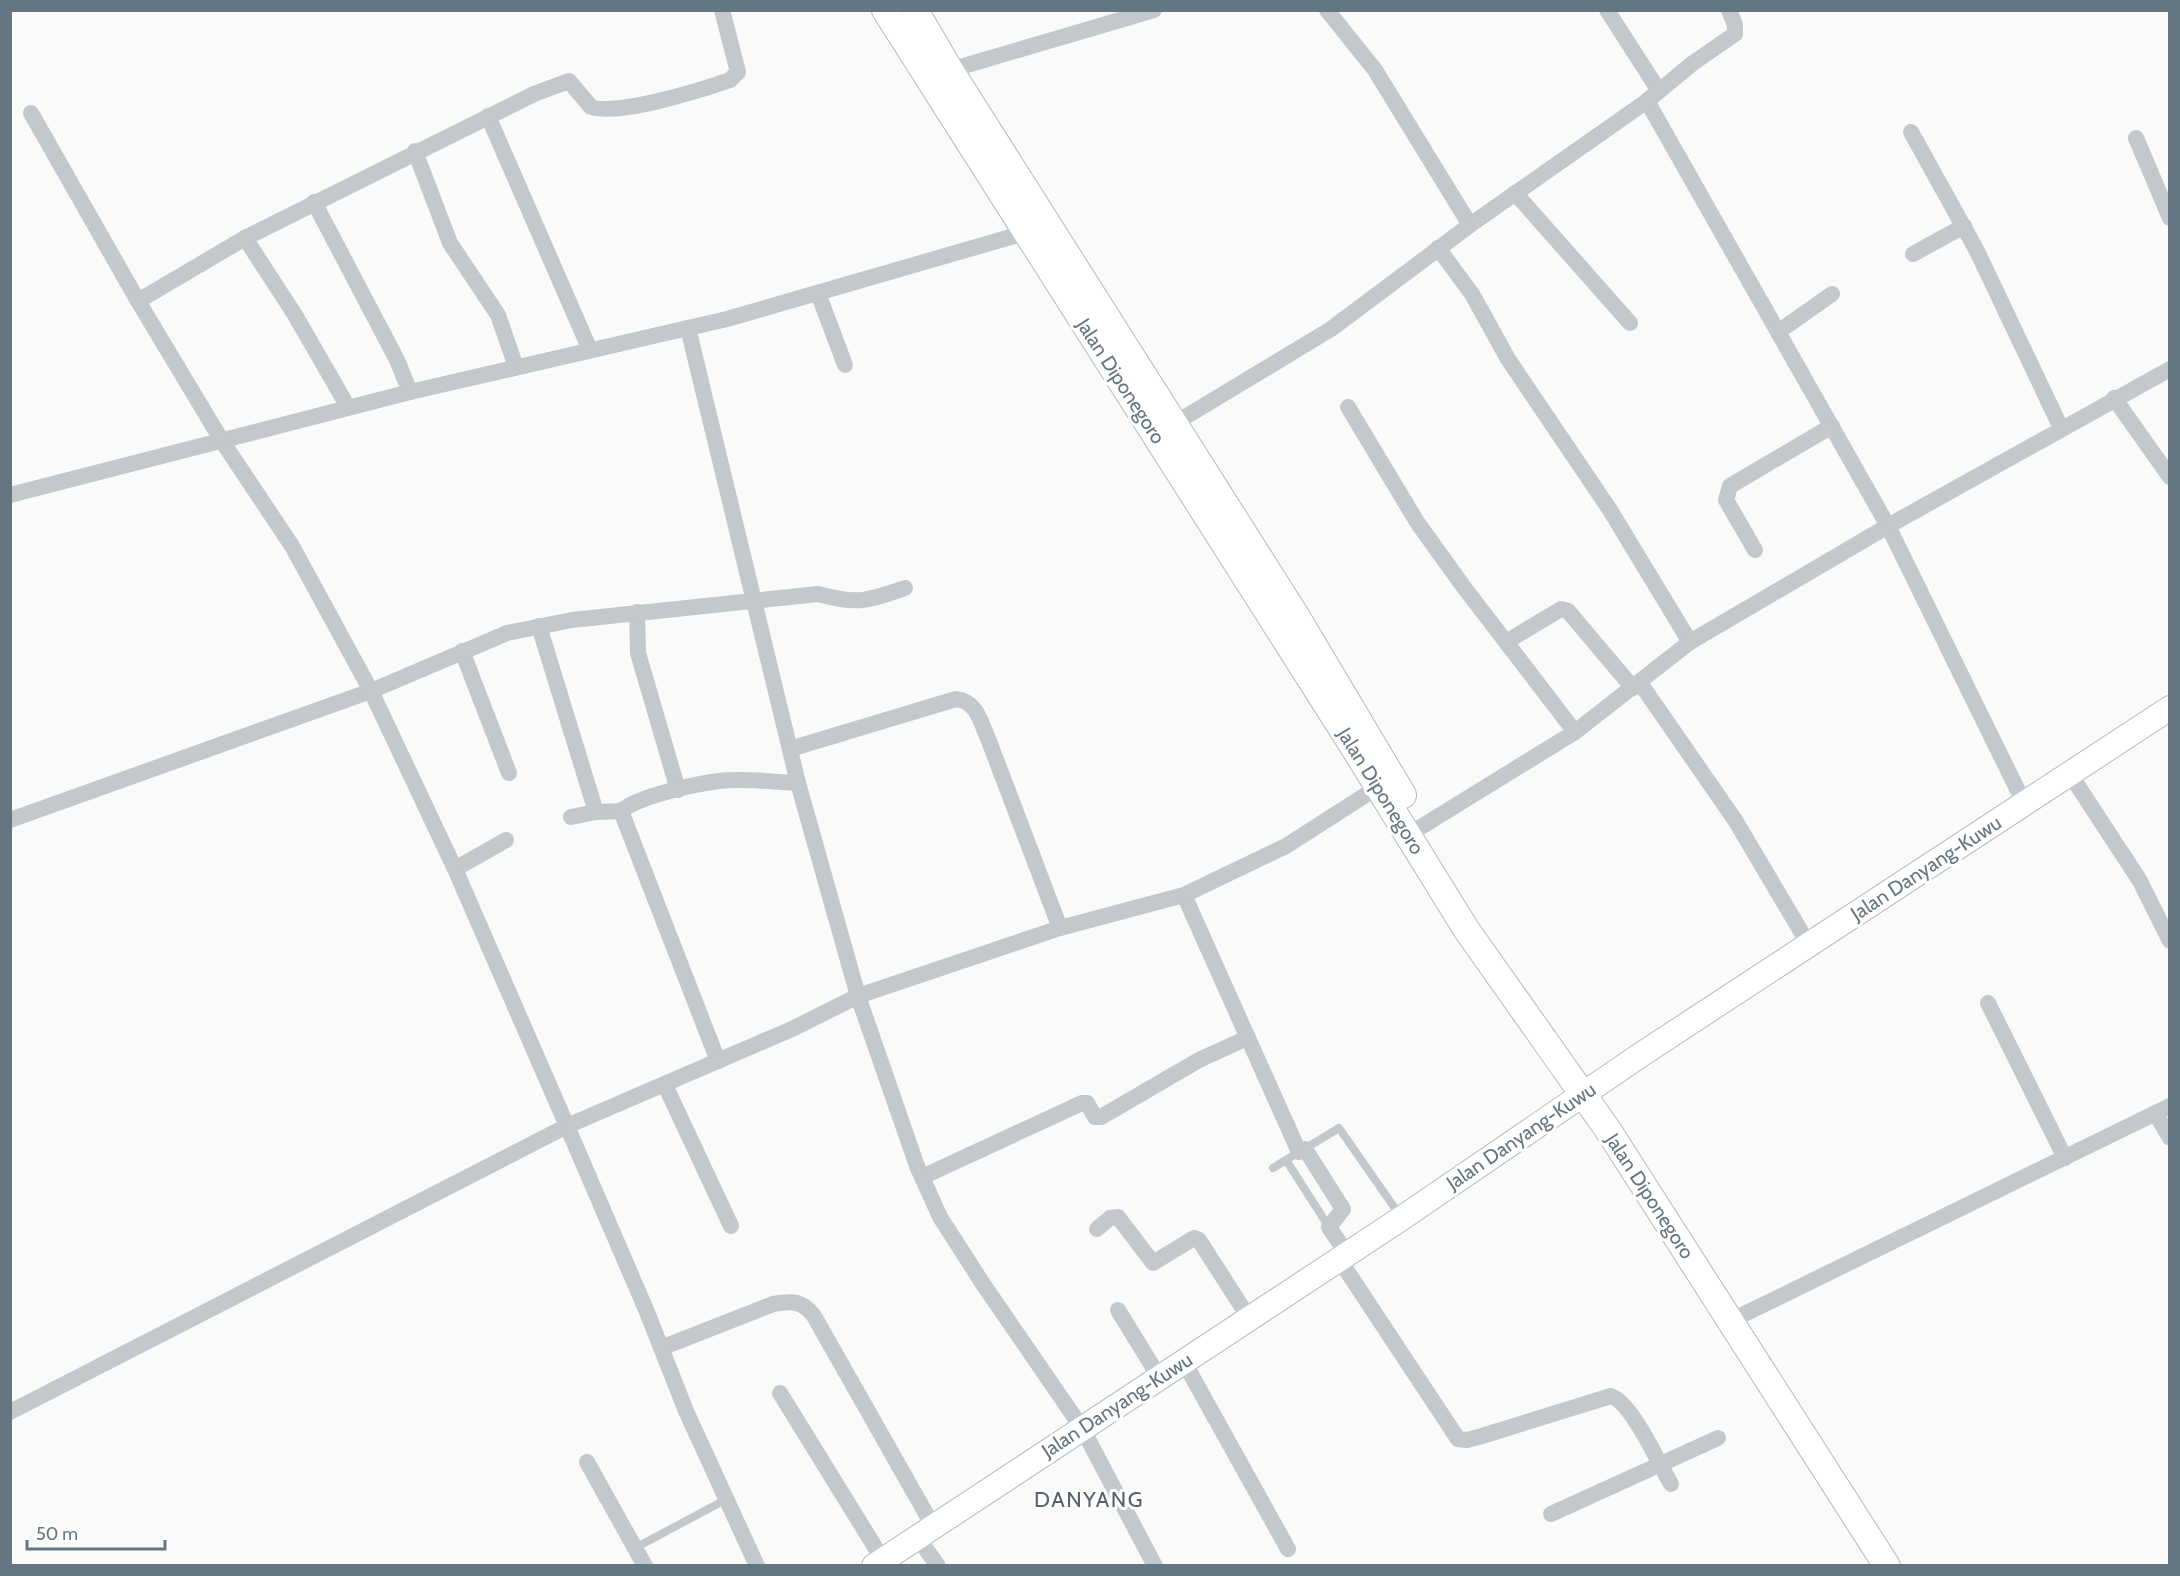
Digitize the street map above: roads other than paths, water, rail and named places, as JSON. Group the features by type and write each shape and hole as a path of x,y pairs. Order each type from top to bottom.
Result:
{"main road":[{"name":"Jalan Diponegoro","path":"885,10 1037,229 1166,429 1295,614 1415,831 1466,929 1589,1090 1737,1317 1907,1566"},
{"name":"Jalan Diponegoro","path":"915,10 1037,229"},
{"name":"Jalan Diponegoro","path":"1166,429 1378,787 1415,831"},
{"name":"Jalan Diponegoro","path":"1737,1317 1887,1566"}],"street":[{"path":"138,301 245,238 314,202 488,116 567,81 575,86 595,109 664,99 730,80 738,72 722,10"},
{"path":"950,70 1154,10"},
{"path":"1327,10 1375,70 1470,225"},
{"path":"1607,10 1778,332 1888,526 2024,804"},
{"path":"1166,429 1331,329 1438,248 1653,96 1735,34 1735,25 1729,10"},
{"path":"31,113 138,301 222,441 292,546 371,691 455,869 567,1126 725,1500 757,1566"},
{"path":"488,116 590,350"},
{"path":"1911,132 1964,226 2061,428"},
{"path":"2136,138 2169,218"},
{"path":"415,151 450,243 475,284 498,315 516,367"},
{"path":"1515,193 1630,323"},
{"path":"314,202 397,360 410,392"},
{"path":"1913,254 1964,226"},
{"path":"10,495 348,407 688,328 818,293 1037,229"},
{"path":"245,238 296,315 348,407"},
{"path":"1438,248 1472,294 1508,359 1610,510 1690,642"},
{"path":"818,293 845,365"},
{"path":"1778,332 1832,294"},
{"path":"688,328 756,599 798,783 858,996 921,1177 940,1217 982,1284 1082,1428 1155,1566"},
{"path":"1415,831 1575,732 1690,642 1888,526 2169,369"},
{"path":"2114,398 2169,477"},
{"path":"1348,407 1417,522 1575,732"},
{"path":"1755,550 1726,500 1730,486 1832,426"},
{"path":"10,820 371,691 507,633 539,626 637,612 756,599 818,594 845,602 868,600 905,588"},
{"path":"1506,642 1561,609 1568,611 1636,686 1735,820 1809,945"},
{"path":"637,612 638,653 678,790"},
{"path":"539,626 596,812"},
{"path":"462,651 509,772"},
{"path":"790,749 956,699 969,702 977,712 989,741 1060,928"},
{"name":"Jalan Danyang-Kuwu","path":"878,1563 2169,708"},
{"path":"2070,774 2140,881 2169,941"},
{"path":"572,817 596,812 621,812 627,806 678,790 719,781 798,783"},
{"path":"10,1412 567,1126 718,1061 858,996 1060,928 1184,895 1286,846 1378,787"},
{"path":"621,812 718,1061"},
{"path":"455,869 506,840"},
{"path":"1184,895 1296,1154 1343,1209 1329,1227 1343,1256 1458,1439 1467,1440 1482,1436 1611,1396 1620,1399 1671,1484"},
{"path":"1988,1003 2065,1158"},
{"path":"921,1177 1082,1103 1087,1103 1095,1117 1101,1117 1199,1060 1247,1038"},
{"path":"665,1084 731,1226"},
{"path":"1737,1317 2163,1110 2169,1138"},
{"path":"1097,1229 1110,1218 1118,1217 1153,1263 1194,1239 1199,1239 1249,1318"},
{"path":"661,1348 773,1304 787,1301 803,1304 814,1316 926,1532 939,1566"},
{"path":"1119,1310 1159,1377"},
{"path":"1184,1362 1288,1549"},
{"path":"780,1393 878,1563"},
{"path":"1551,1514 1718,1438"},
{"path":"587,1462 645,1566"}],"lane":[{"path":"1273,1168 1339,1128 1401,1218"},
{"path":"635,1548 725,1500"}],"district":[{"name":"DANYANG","path":"1089,1499"}]}
